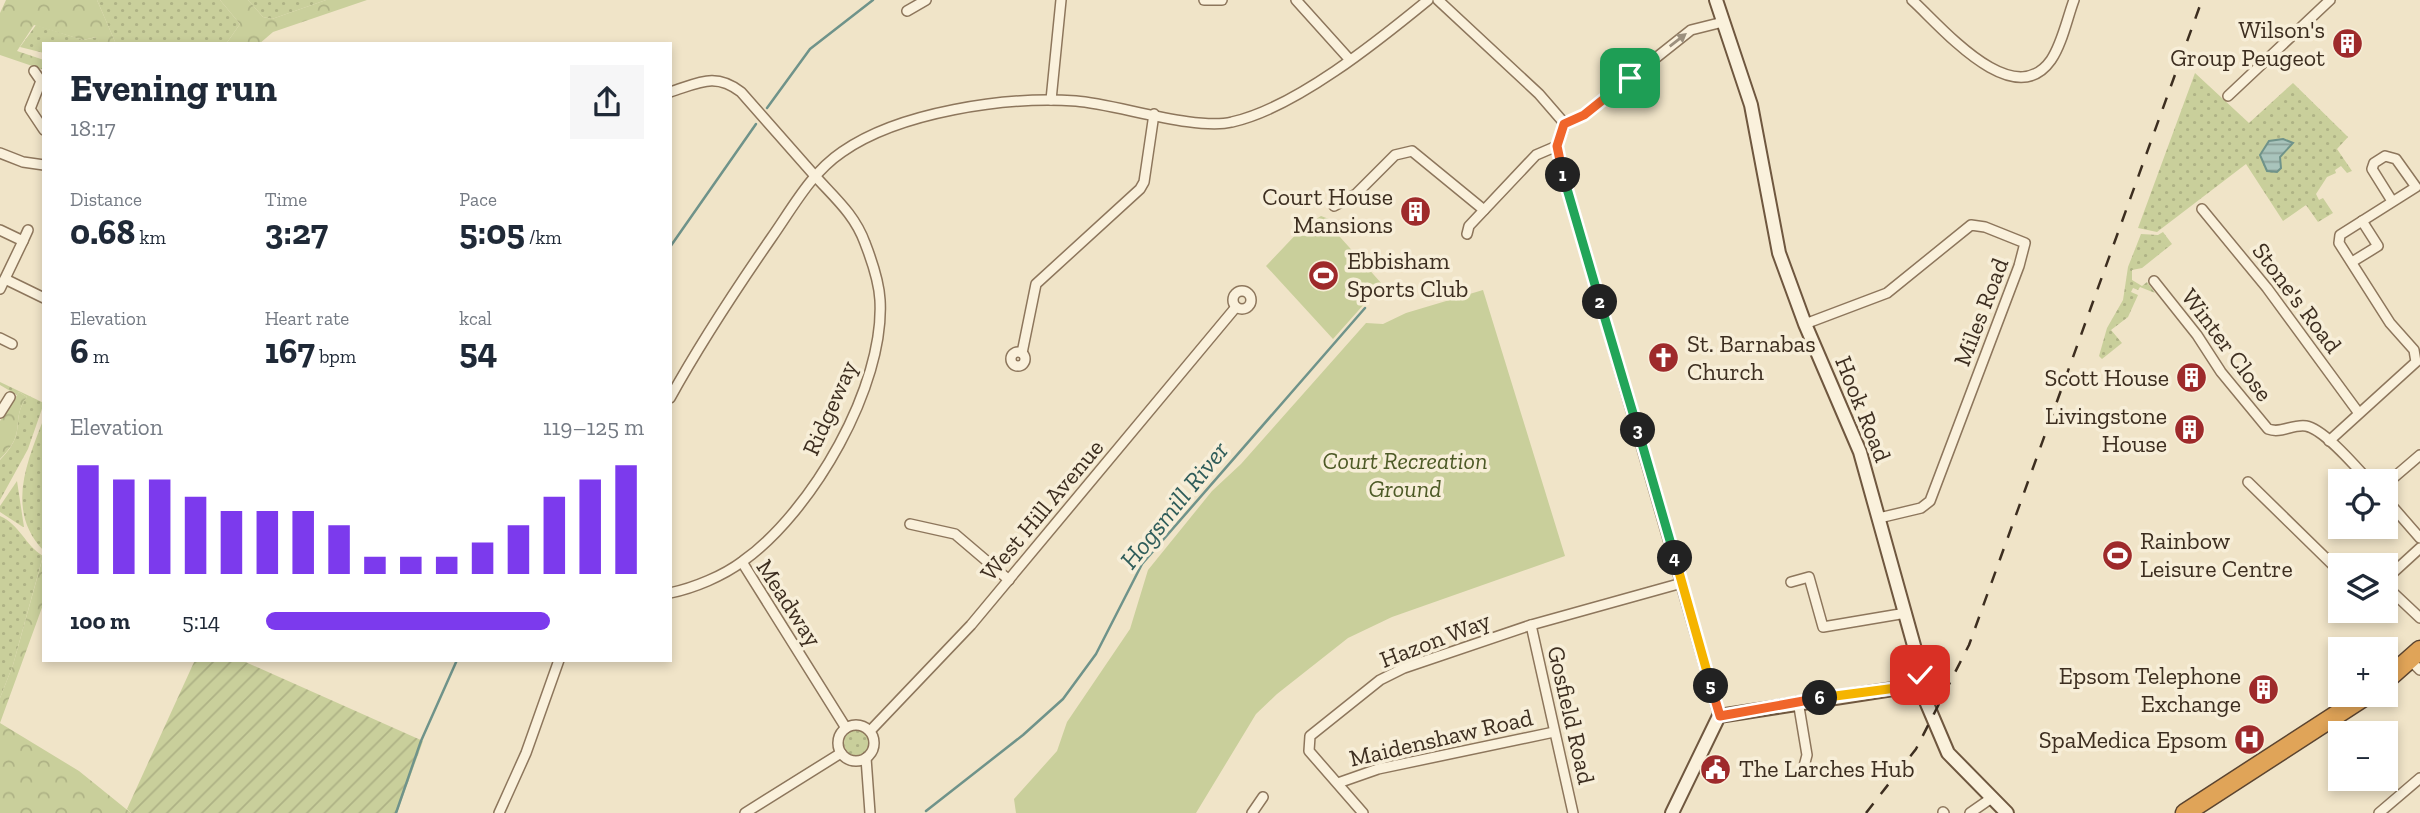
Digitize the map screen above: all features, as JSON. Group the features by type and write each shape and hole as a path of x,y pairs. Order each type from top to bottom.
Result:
{"highway":[{"path":"2398,672 2417,660"},
{"path":"2185,813 2348,707"}],"main road":[{"name":"Hook Road","path":"1716,0 1751,104 1762,148 1779,253 1805,324 1860,452 1918,660 1919,685 1948,753 2007,813"},
{"path":"1672,813 1720,716 1919,685"}],"street":[{"path":"907,11 926,0"},
{"path":"1051,100 1061,0"},
{"path":"1204,0 1222,0"},
{"path":"1296,0 1350,60"},
{"path":"672,395 737,289 815,176 840,152 871,134 903,121 943,112 1051,100 1078,101 1228,123 1316,83 1428,0"},
{"path":"1438,0 1539,94 1564,124"},
{"path":"1912,0 1987,68 2009,77 2021,77 2031,75 2051,60 2074,0"},
{"path":"2228,96 2330,0"},
{"path":"1720,716 1557,146 1564,124 1584,115 1692,30 1723,22"},
{"path":"33,71 41,79 30,109 42,127"},
{"name":"Ridgeway","path":"672,91 714,79 728,82 741,92 854,218 865,242 880,299 879,330 862,393 822,472 770,537 742,562"},
{"path":"1022,353 1036,284 1144,181 1154,114"},
{"path":"1467,234 1469,226 1536,155 1557,146"},
{"path":"1334,206 1356,194 1395,155 1412,151 1484,210"},
{"path":"0,153 18,161 42,164"},
{"path":"2357,469 2329,441 2358,412 2414,365 2417,358 2414,350 2390,323 2339,243 2340,234 2418,188 2396,159 2385,156 2374,163 2372,169 2392,201"},
{"name":"Stone's Road","path":"2202,209 2267,288 2358,412"},
{"path":"2352,262 2378,246 2361,221"},
{"name":"Miles Road","path":"1805,324 1887,293 1971,225 1985,227 2025,243 1930,501 1921,508 1879,518"},
{"path":"0,230 23,241"},
{"path":"0,289 28,230"},
{"path":"5,279 42,297"},
{"name":"Winter Close","path":"2154,281 2197,335 2221,372 2270,431 2308,426 2329,441"},
{"name":"West Hill Avenue","path":"870,731 963,635 1236,307"},
{"path":"0,338 12,344"},
{"path":"0,413 10,397"},
{"path":"2398,474 2420,455"},
{"path":"2248,482 2328,560"},
{"path":"2398,513 2420,538"},
{"path":"910,524 955,534 1009,580"},
{"path":"2398,569 2420,548"},
{"name":"Meadway","path":"672,592 695,586 742,562 846,728"},
{"path":"1791,582 1809,577 1823,627 1906,613"},
{"name":"Hazon Way","path":"1363,813 1309,751 1310,736 1388,675 1531,625 1682,583"},
{"path":"2398,595 2420,618"},
{"name":"Gosfield Road","path":"1531,625 1573,813"},
{"path":"499,813 526,753 558,662"},
{"path":"1798,702 1807,755 1803,771"},
{"path":"856,725 870,731 874,749 866,758 855,761 841,753 839,736 846,728 856,725"},
{"name":"Maidenshaw Road","path":"1338,783 1378,769 1554,732"},
{"path":"745,813 841,753"},
{"path":"866,758 870,813"},
{"path":"2379,813 2418,783"},
{"path":"1252,813 1263,797"},
{"path":"1970,813 1993,797"}],"green space":[{"path":"6,0 97,0 115,42 99,42 96,37 83,40 34,25 17,51 42,59 42,69 0,55 0,13"},
{"path":"97,0 220,0 240,24 227,42 115,42"},
{"path":"220,0 248,0 263,17 272,19 326,0 367,0 273,32 261,42 227,42 240,24"},
{"path":"248,0 326,0 272,19 263,17"},
{"path":"36,25 83,40 97,37 99,42 42,42 42,52 20,47"},
{"path":"2195,73 2249,123 2293,83 2348,137 2337,149 2352,171 2347,173 2341,166 2335,170 2336,173 2327,177 2316,194 2319,200 2323,198 2333,213 2318,222 2306,205 2283,221 2246,164 2157,232 2138,228"},
{"name":"Ebbisham Sports Club","path":"1321,216 1329,219 1332,228 1382,284 1333,339 1266,266 1303,227"},
{"path":"2163,232 2172,244 2142,268 2132,270 2132,280 2142,286 2147,282 2155,293 2140,287 2138,290 2133,288 2131,292 2138,295 2128,317 2111,330 2122,343 2102,359 2099,356 2107,328 2123,300 2128,267 2141,234 2158,235"},
{"name":"Court Recreation Ground","path":"1483,290 1565,556 1392,617 1348,638 1256,714 1196,813 1016,813 1014,799 1057,751 1067,722 1130,629 1148,570 1212,491 1241,464 1366,323 1383,324 1406,313"},
{"path":"0,382 42,402 42,409 28,449 0,500 0,460 17,434 19,413 27,397 19,392 17,395 0,385"},
{"path":"19,392 27,397 19,413 17,433 0,459 0,421"},
{"path":"42,423 42,548 32,536 22,503 31,452"},
{"path":"17,481 24,527 0,512 0,506"},
{"path":"0,516 13,524 42,555 42,560 13,665 0,698"},
{"path":"42,560 42,608 0,723 0,698 13,665"},
{"path":"194,662 245,662 423,741 397,813 131,813 127,809"},
{"path":"0,723 79,771 131,813 0,813"},
{"path":"857,730 866,734 870,743 866,752 857,756 848,752 844,743 848,734"}],"water":[{"path":"2283,139 2293,143 2280,157 2281,168 2277,172 2267,171 2260,155 2269,141"}],"waterway":[{"path":"767,108 810,49 873,0"},
{"path":"672,244 756,124"},
{"name":"Hogsmill River","path":"926,811 1023,735 1063,699 1096,654 1142,564 1365,308"},
{"path":"396,813 421,741 456,662"}],"railway":[{"path":"1866,813 1916,749 1969,645 2202,0"}],"place":[{"name":"Wilson's Group Peugeot","path":"2348,44"},
{"name":"Court House Mansions","path":"1416,211"},
{"name":"Ebbisham Sports Club","path":"1324,275"},
{"name":"St. Barnabas Church","path":"1664,358"},
{"name":"Scott House","path":"2192,378"},
{"name":"Livingstone House","path":"2190,430"},
{"name":"Rainbow Leisure Centre","path":"2117,555"},
{"name":"Epsom Telephone Exchange","path":"2264,690"},
{"name":"SpaMedica Epsom","path":"2250,740"},
{"name":"The Larches Hub","path":"1716,769"}],"route":[{"path":"1630,78 1584,115 1564,124 1557,146 1590,270 1720,716 1919,685 1920,675"}]}
